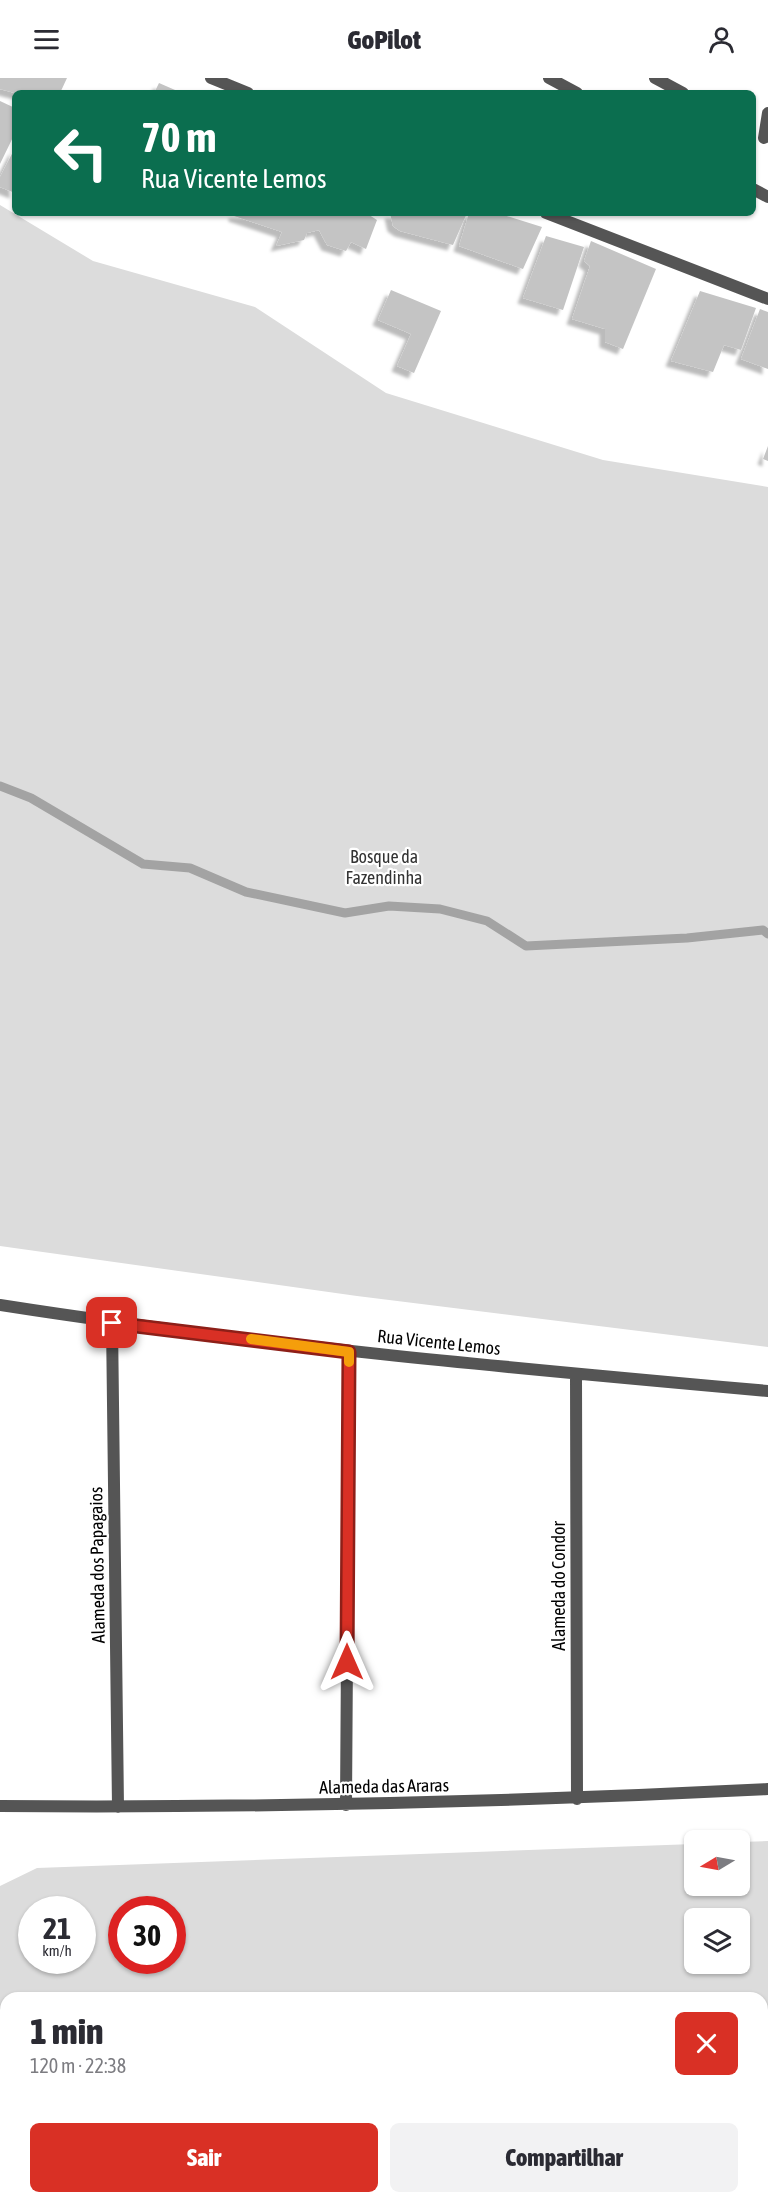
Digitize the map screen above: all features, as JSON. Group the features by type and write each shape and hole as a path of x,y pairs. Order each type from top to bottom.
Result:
{"street":[{"path":"211,78 241,90"},
{"path":"549,78 571,90"},
{"path":"655,78 677,90"},
{"path":"762,137 768,113"},
{"path":"554,216 768,299"},
{"name":"Rua Vicente Lemos","path":"0,1305 112,1323 349,1352 768,1391"},
{"name":"Alameda dos Papagaios","path":"112,1323 118,1807"},
{"path":"346,1805 349,1352"},
{"name":"Alameda do Condor","path":"576,1374 577,1799"},
{"name":"Alameda das Araras","path":"0,1806 346,1805 577,1799 768,1789"}],"green space":[{"name":"Bosque da Fazendinha","path":"0,205 12,212 12,216 18,216 93,261 255,307 386,393 603,460 768,487 768,1347 357,1296 0,1246"},
{"path":"768,1841 768,1992 0,1992 0,1886 37,1868 684,1844 684,1896 750,1896 750,1842"}],"building":[{"path":"0,78 67,78 61,90 12,90 12,92 0,89"},
{"path":"159,83 175,90 156,90"},
{"path":"0,101 12,107 12,139 0,164"},
{"path":"12,154 12,192 0,187 0,177"},
{"path":"234,216 371,216 377,220 366,249 351,242 346,251 327,245 319,230 307,233 304,240 276,246 282,232"},
{"path":"391,216 466,216 453,245 400,231 393,226"},
{"path":"468,216 507,216 542,227 523,269 459,246"},
{"path":"546,236 584,247 563,310 523,298"},
{"path":"591,241 656,269 623,349 605,342 605,329 572,319 590,266 584,261"},
{"path":"391,290 441,311 414,373 397,366 411,334 378,320"},
{"path":"700,291 756,308 741,350 724,345 713,372 671,361"},
{"path":"760,309 768,312 768,369 741,359"},
{"path":"768,446 768,461 763,459"}],"waterway":[{"path":"0,786 31,798 143,864 190,868 246,892 345,913 389,906 440,909 487,921 526,946 687,938 763,930 768,934"}],"slow traffic":[{"path":"251,1339 349,1352 349,1362"}],"route":[{"path":"112,1323 349,1352 347,1662"}]}
